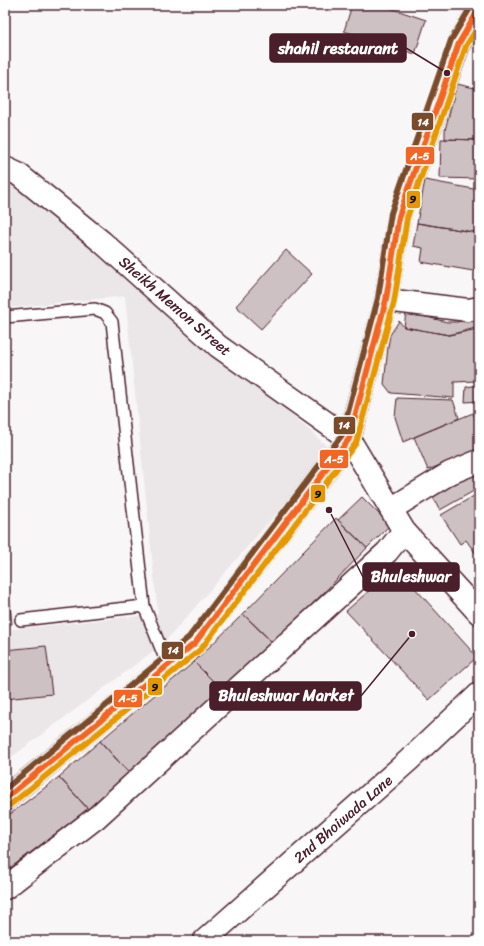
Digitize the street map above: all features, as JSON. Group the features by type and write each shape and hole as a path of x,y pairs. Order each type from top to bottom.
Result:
{"street":[{"path":"5,799 195,644 349,439 386,300 399,216 459,43 479,9"},
{"name":"Sheikh Memon Street","path":"5,168 18,174 102,242 218,346 349,439"},
{"path":"386,300 468,310 479,308"},
{"path":"349,439 404,531 479,614"},
{"path":"391,508 450,473 479,461"},
{"path":"5,888 97,817 387,552 404,531"},
{"name":"2nd Bhoiwada Lane","path":"204,941 409,760 479,694"}],"lane":[{"path":"5,317 95,309 105,313 112,322 144,606 168,666"},
{"path":"21,620 144,606"}],"shaded area":[{"path":"5,173 128,266 331,450 164,643 5,762 5,630 158,614 125,296 5,308"}],"building":[{"path":"352,5 381,5 426,20 415,54 344,31"},
{"path":"457,84 479,89 479,140 445,139 445,130"},
{"path":"441,139 479,140 479,179 440,178"},
{"path":"425,180 479,190 479,233 417,223"},
{"path":"417,223 479,233 479,272 421,262 423,248 413,246"},
{"path":"286,250 312,274 261,329 236,306"},
{"path":"406,312 447,322 457,322 477,317 479,327 449,335 404,327"},
{"path":"399,321 404,327 449,335 478,329 476,381 454,382 454,398 391,393 384,384 388,347 390,335"},
{"path":"479,385 479,401 465,402 466,387"},
{"path":"397,398 453,400 459,418 403,442 395,417"},
{"path":"473,413 479,429 479,449 428,470 414,437"},
{"path":"479,464 479,488 440,510 430,492"},
{"path":"479,493 479,558 466,540 460,544 441,515"},
{"path":"362,497 390,525 367,548 338,520"},
{"path":"336,518 367,548 274,644 243,614"},
{"path":"396,567 477,657 429,700 346,611"},
{"path":"5,584 8,584 12,624 5,625"},
{"path":"243,614 274,644 225,693 194,662"},
{"path":"46,646 52,694 5,699 5,650"},
{"path":"194,662 225,693 129,773 100,741"},
{"path":"100,741 129,773 88,809 59,777"},
{"path":"59,777 88,809 5,872 5,818"}],"transit line":[{"name":"14","path":"5,789 189,637 342,435 378,298 391,213 451,40 472,5"},
{"name":"A-5","path":"5,799 195,643 349,439 386,300 399,216 459,43 479,9"},
{"name":"9","path":"10,805 201,649 356,443 394,302 407,218 466,46 479,25"}],"place":[{"name":"shahil restaurant","path":"447,73"},
{"name":"Bhuleshwar","path":"329,510"},
{"name":"Bhuleshwar Market","path":"412,634"}]}
